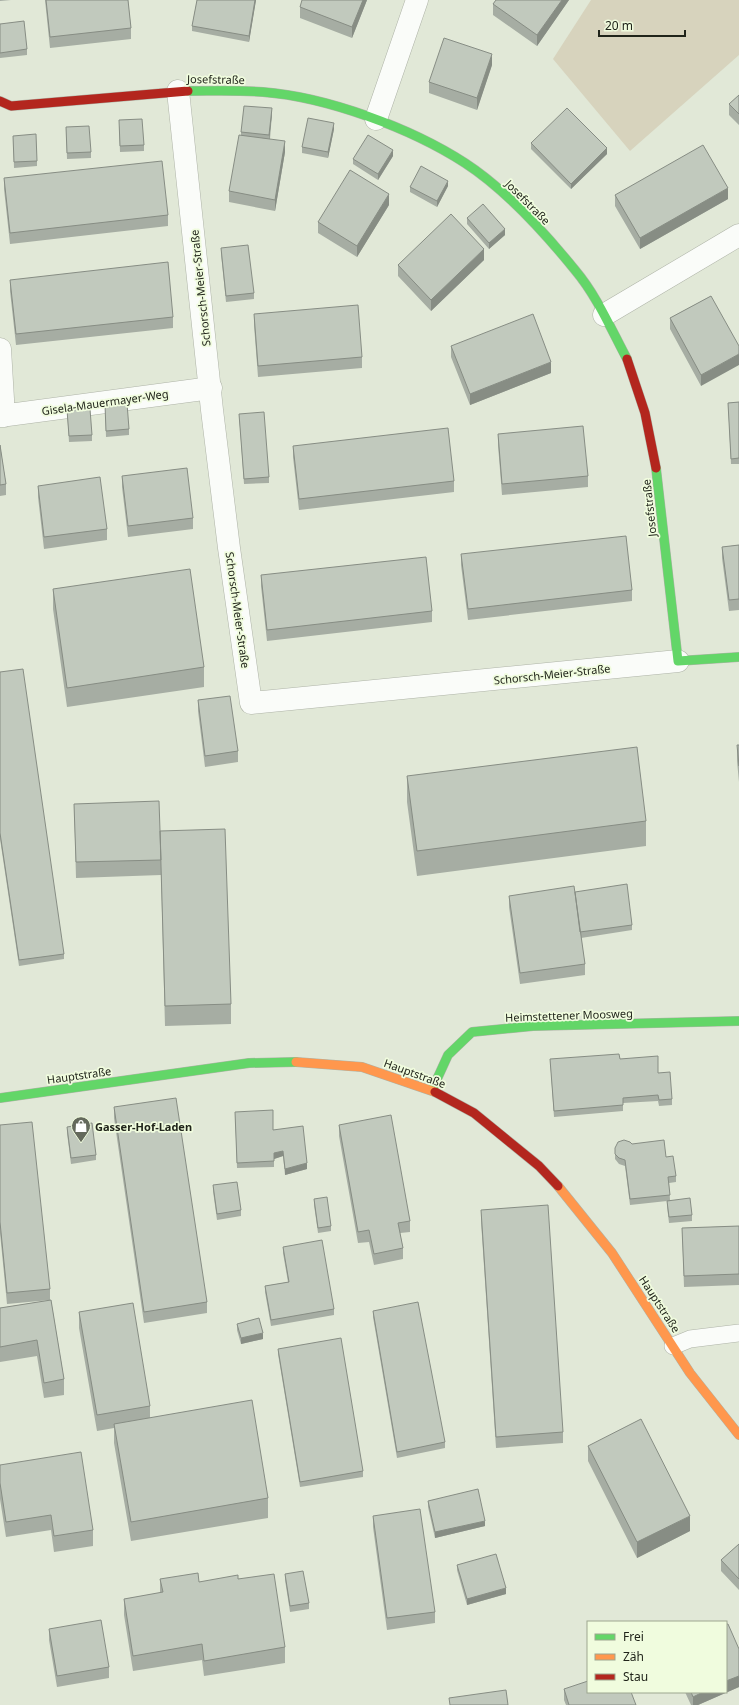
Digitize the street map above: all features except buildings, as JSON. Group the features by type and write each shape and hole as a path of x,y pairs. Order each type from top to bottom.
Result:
{"street":[{"path":"376,119 418,0"},
{"name":"Josefstraße","path":"0,101 11,106 178,91 264,92 318,101 376,119 420,138 465,163 506,195 576,271 604,315 628,362 645,413 656,458 678,661"},
{"name":"Schorsch-Meier-Straße","path":"178,91 229,548 251,703 678,661"},
{"path":"604,315 739,235"},
{"path":"0,349 2,416"},
{"name":"Gisela-Mauermayer-Weg","path":"2,416 211,388"},
{"path":"678,661 739,657"},
{"name":"Heimstettener Moosweg","path":"432,1090 448,1055 472,1032 534,1026 739,1020"},
{"name":"Hauptstraße","path":"0,1098 249,1063 285,1061 362,1067 432,1090 474,1113 539,1166 567,1196 612,1253 690,1373 739,1435"}],"lane":[{"path":"673,1346 690,1339 739,1333"}],"shaded area":[{"path":"591,0 739,0 739,55 630,151 553,59"}],"traffic: fast":[{"path":"188,91 263,92 288,95 341,107 394,126 420,138 465,163 495,185 524,212 575,270 597,302 627,359"},
{"path":"656,468 678,661 739,657"},
{"path":"432,1090 448,1055 472,1032 533,1026 739,1021"},
{"path":"0,1098 249,1063 296,1062"}],"traffic: slow":[{"path":"296,1062 362,1067 435,1092"},
{"path":"558,1186 612,1253 690,1373 739,1435"}],"traffic: jam":[{"path":"0,101 11,106 188,91"},
{"path":"627,359 645,413 656,468"},
{"path":"435,1092 474,1113 539,1166 558,1186"}],"place":[{"name":"Gasser-Hof-Laden","path":"81,1143"}]}
